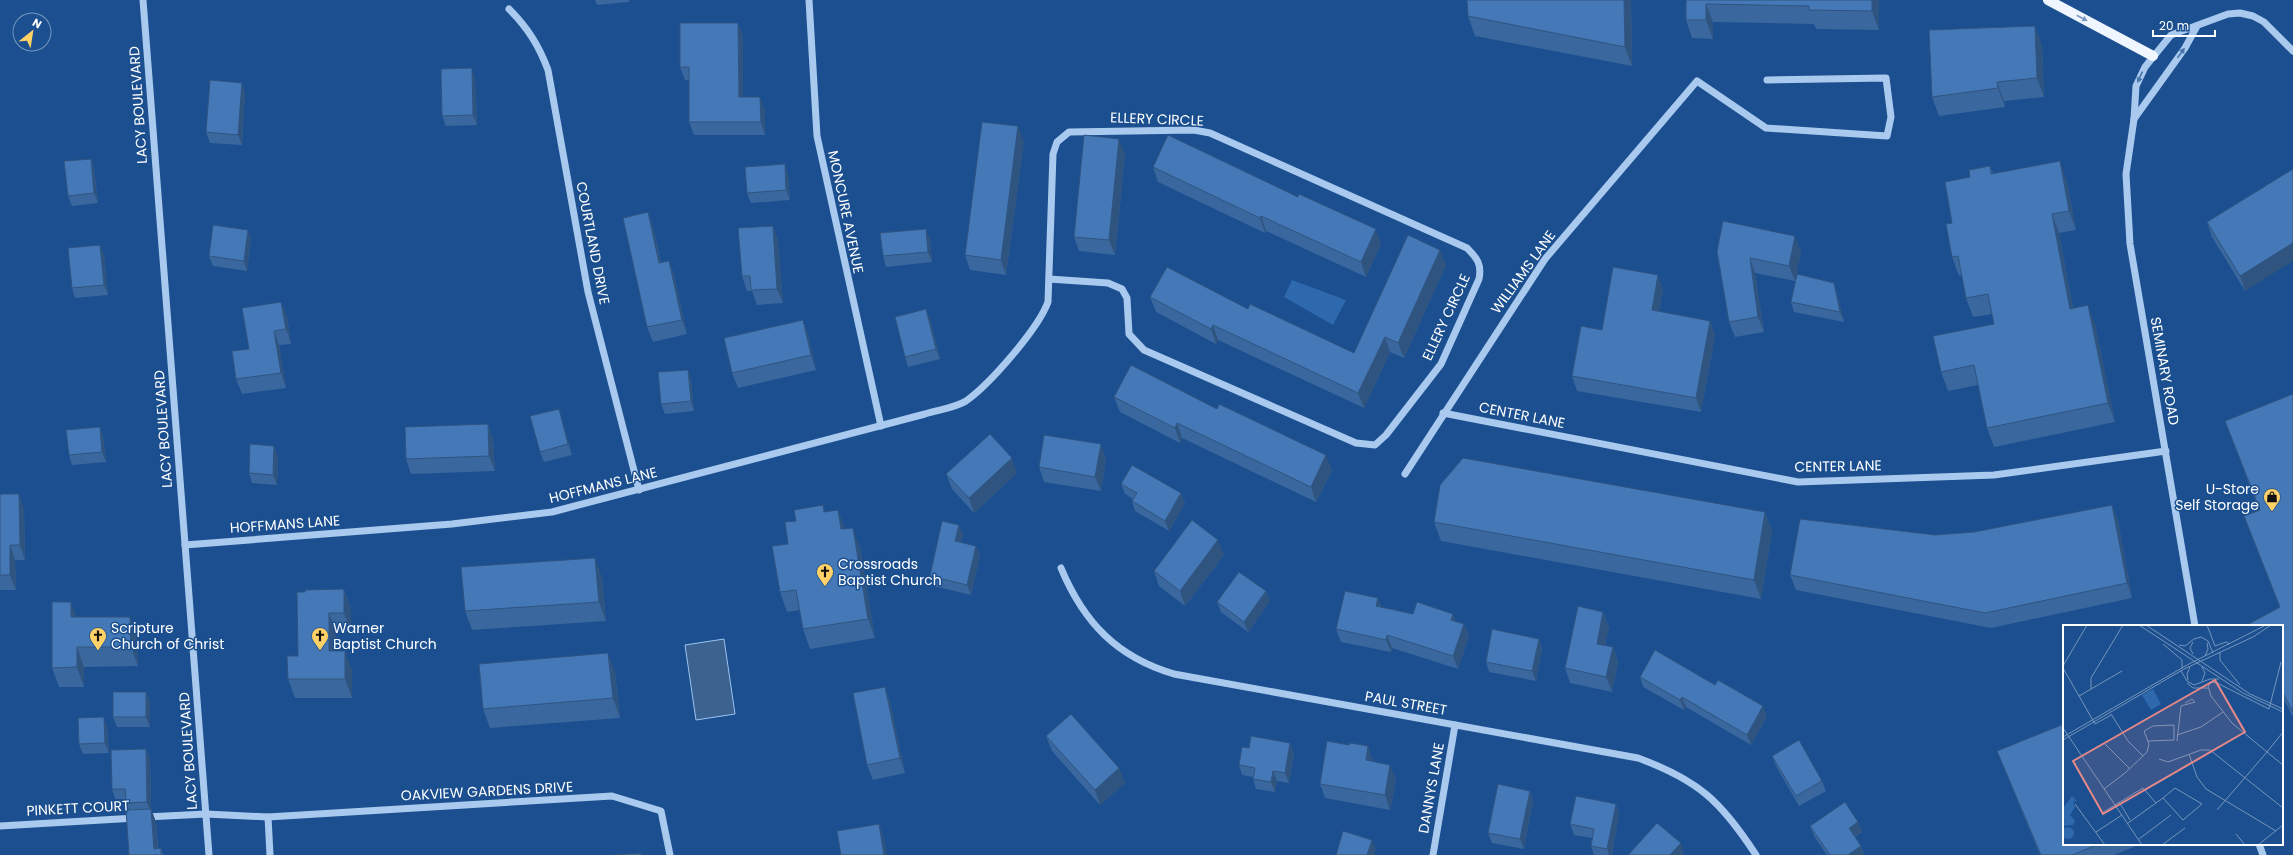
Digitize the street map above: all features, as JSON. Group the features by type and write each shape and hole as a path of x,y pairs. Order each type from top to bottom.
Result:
{"main road":[{"path":"2048,0 2153,56"}],"street":[{"name":"LACY BOULEVARD","path":"143,0 209,855"},
{"name":"MONCURE AVENUE","path":"809,0 817,136 881,426"},
{"name":"COURTLAND DRIVE","path":"509,9 526,26 539,46 548,70 588,292 639,490"},
{"name":"SEMINARY ROAD","path":"2195,625 2130,244 2126,174 2134,119 2136,86 2142,72 2171,34 2197,26 2210,19 2228,14 2240,13 2253,16 2270,26 2293,51"},
{"name":"SEMINARY ROAD","path":"2134,119 2184,48 2197,26"},
{"name":"WILLIAMS LANE","path":"1405,474 1443,413 1545,259 1697,81 1766,128 1887,136 1891,117 1886,78 1767,80"},
{"name":"ELLERY CIRCLE","path":"1005,364 1043,316 1048,302 1052,154 1057,142 1069,132 1084,130 1194,130 1210,133 1467,248 1478,258 1482,268 1479,279 1441,364 1386,434 1375,445 1356,443 1144,350 1129,334 1127,298 1122,289 1108,283 1049,279"},
{"name":"HOFFMANS LANE","path":"185,545 468,522 552,512 881,426 965,401 1005,364"},
{"name":"CENTER LANE","path":"1443,413 1798,482 1994,475 2166,450"},
{"name":"PAUL STREET","path":"1061,568 1072,594 1084,613 1109,641 1132,657 1158,670 1638,758 1666,768 1692,782 1717,802 1736,824 1756,855"},
{"name":"DANNYS LANE","path":"1433,855 1455,725"},
{"name":"OAKVIEW GARDENS DRIVE","path":"206,814 268,817 612,796 660,811 670,855"},
{"name":"PINKETT COURT","path":"0,826 206,814"},
{"path":"268,817 270,855"},
{"path":"2259,845 2263,855"}],"shaded area":[{"path":"1292,280 1346,300 1333,325 1284,297"},
{"path":"724,639 735,714 696,720 685,645"}],"building":[{"path":"1467,0 1624,0 1625,47 1468,16"},
{"path":"1686,0 1872,0 1872,11 1809,10 1809,6 1706,4 1706,20 1686,20"},
{"path":"680,23 738,23 739,97 760,97 761,122 689,122 689,67 680,67"},
{"path":"2035,26 2037,78 1997,82 1998,88 1932,97 1929,30"},
{"path":"472,68 473,115 442,116 441,69"},
{"path":"210,80 242,83 238,135 206,132"},
{"path":"982,122 1018,126 1001,260 965,255"},
{"path":"1084,135 1119,139 1109,240 1074,237"},
{"path":"1168,135 1298,197 1299,194 1376,229 1361,262 1261,216 1260,218 1153,167"},
{"path":"91,159 94,193 68,196 64,161"},
{"path":"2060,161 2069,211 2052,214 2070,309 2088,305 2108,403 1987,428 1974,365 1941,372 1933,336 1994,324 1988,294 1966,298 1958,256 1952,257 1946,224 1952,223 1945,182 1970,177 1969,170 1990,166 1991,174"},
{"path":"785,164 786,190 747,193 745,167"},
{"path":"2293,169 2293,243 2240,276 2207,222"},
{"path":"648,212 659,263 669,261 682,320 647,327 623,218"},
{"path":"1723,221 1795,236 1789,266 1750,258 1758,317 1729,322 1717,251"},
{"path":"213,225 248,230 244,261 209,256"},
{"path":"773,226 777,289 751,290 750,276 742,276 738,228"},
{"path":"926,229 928,252 883,256 880,233"},
{"path":"1408,235 1440,250 1398,343 1385,337 1358,393 1213,325 1211,329 1150,297 1167,267 1248,309 1250,304 1354,353"},
{"path":"100,245 104,285 72,288 68,248"},
{"path":"1613,267 1658,275 1652,310 1710,321 1696,398 1572,376 1581,326 1602,330"},
{"path":"1797,274 1834,283 1840,312 1791,302"},
{"path":"281,302 286,329 274,331 281,373 236,379 232,351 249,349 242,308"},
{"path":"926,309 936,349 905,357 895,317"},
{"path":"803,320 811,355 732,373 724,338"},
{"path":"1131,365 1217,409 1219,404 1326,455 1311,487 1177,423 1175,428 1114,397"},
{"path":"688,370 691,401 661,404 658,372"},
{"path":"2293,394 2293,712 2283,693 2283,625 2247,625 2280,607 2244,516 2260,510 2225,421"},
{"path":"559,409 568,444 540,452 530,416"},
{"path":"488,424 489,456 406,459 405,427"},
{"path":"100,427 102,452 69,455 66,430"},
{"path":"990,434 1012,458 969,498 946,474"},
{"path":"1044,435 1101,444 1095,477 1039,467"},
{"path":"250,444 274,446 273,475 249,473"},
{"path":"1463,458 1765,512 1754,580 1434,522 1440,485"},
{"path":"1132,465 1181,493 1165,521 1132,501 1137,493 1121,484"},
{"path":"0,494 19,494 20,545 10,545 10,575 0,575"},
{"name":"Crossroads Baptist Church","path":"823,505 824,512 838,510 841,529 853,528 868,619 803,629 796,590 780,592 772,546 788,544 785,522 796,521 794,510"},
{"path":"2112,505 2127,583 1985,613 1790,575 1800,519 1935,535 1974,532"},
{"path":"1192,520 1218,540 1180,591 1154,571"},
{"path":"942,521 959,525 955,541 976,546 967,585 930,576"},
{"path":"595,558 599,602 465,611 461,567"},
{"path":"1239,572 1266,591 1244,622 1217,602"},
{"path":"344,589 344,613 329,613 329,651 345,651 345,679 288,679 287,656 298,656 297,592 305,592 305,590"},
{"path":"1345,591 1378,598 1376,606 1413,614 1417,602 1453,614 1451,620 1464,624 1453,656 1387,635 1386,640 1336,629"},
{"path":"52,602 71,602 71,617 130,617 131,647 77,647 77,667 52,668"},
{"path":"1578,606 1603,612 1597,644 1613,647 1606,677 1565,668"},
{"path":"1492,629 1539,639 1532,671 1486,662"},
{"path":"1655,650 1715,685 1718,680 1763,706 1747,735 1682,697 1680,700 1640,677"},
{"path":"608,653 613,698 483,709 479,664"},
{"path":"885,687 900,758 867,765 853,693"},
{"path":"113,692 146,692 146,717 113,717"},
{"path":"1071,714 1119,768 1095,790 1046,736"},
{"path":"104,717 105,743 79,744 78,718"},
{"path":"2063,724 2063,845 2097,845 2072,855 2041,855 1997,751"},
{"path":"1251,736 1290,743 1285,773 1273,771 1271,782 1253,779 1255,768 1239,765 1242,747 1249,748"},
{"path":"1799,740 1822,781 1796,796 1772,756"},
{"path":"1327,741 1349,745 1350,743 1368,746 1366,760 1390,765 1385,795 1320,784"},
{"path":"146,749 147,802 126,803 125,789 112,789 111,750"},
{"path":"1498,784 1530,791 1520,839 1488,833"},
{"path":"1576,796 1616,804 1607,849 1591,846 1594,829 1570,824"},
{"path":"1845,802 1858,822 1849,828 1861,846 1848,855 1830,855 1810,826"},
{"path":"151,809 154,849 161,848 161,855 129,855 126,810"},
{"path":"1657,823 1681,843 1670,855 1630,855 1629,854"},
{"path":"879,824 884,855 841,855 837,831"},
{"path":"1343,831 1372,840 1367,855 1336,855"},
{"path":"641,853 641,855 614,855"}],"place":[{"name":"U-Store Self Storage","path":"2272,512"},
{"name":"Crossroads Baptist Church","path":"825,587"},
{"name":"Scripture Church of Christ","path":"98,651"},
{"name":"Warner Baptist Church","path":"320,651"}]}
